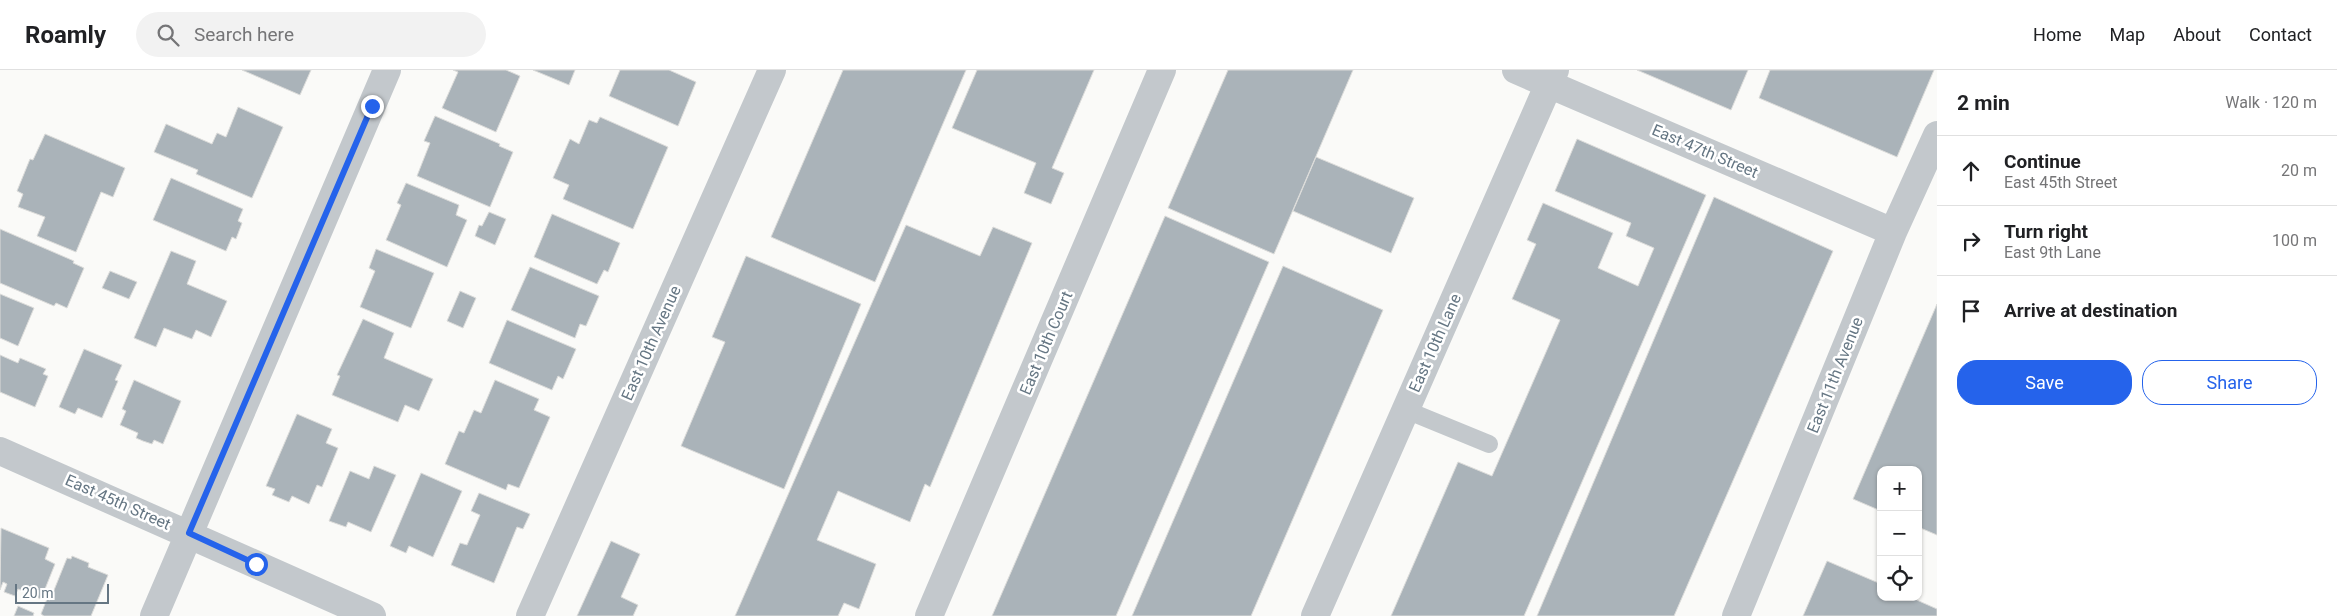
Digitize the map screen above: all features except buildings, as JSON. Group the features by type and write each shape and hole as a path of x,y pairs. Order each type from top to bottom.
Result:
{"street":[{"path":"154,616 387,70"},
{"name":"East 10th Avenue","path":"530,616 772,70"},
{"name":"East 10th Court","path":"929,616 1162,70"},
{"name":"East 47th Street","path":"1516,70 1552,77 1893,232"},
{"name":"East 10th Lane","path":"1315,616 1552,77"},
{"name":"East 11th Avenue","path":"1736,616 1893,232 1937,135"},
{"name":"East 45th Street","path":"0,450 372,616"}],"lane":[{"path":"1406,410 1489,444"}],"route":[{"path":"256,564 189,533 372,106"}]}
